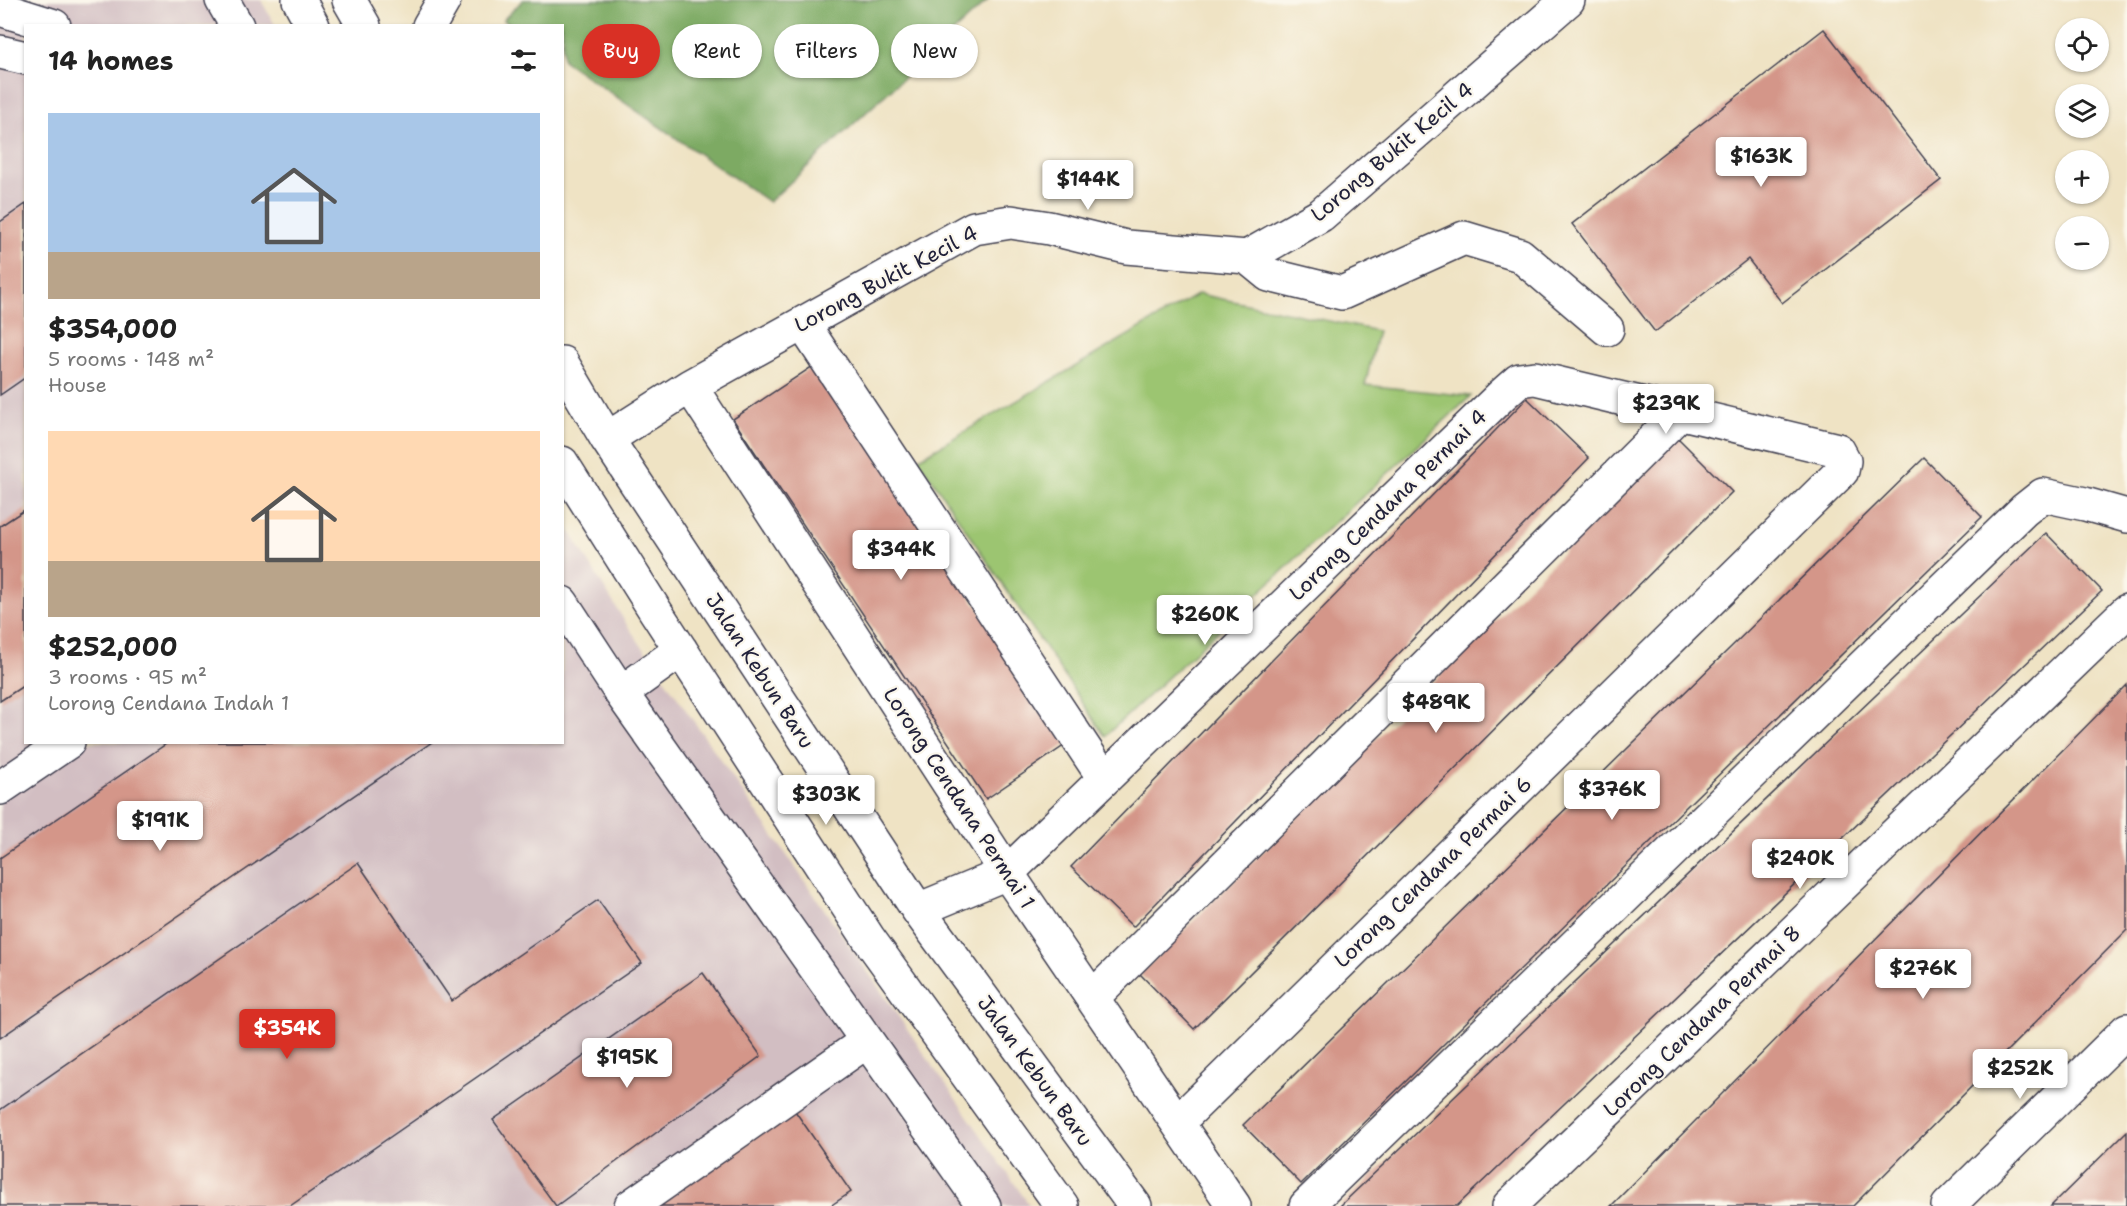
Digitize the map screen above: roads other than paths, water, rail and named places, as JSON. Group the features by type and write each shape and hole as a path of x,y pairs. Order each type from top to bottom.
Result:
{"street":[{"path":"222,0 236,24"},
{"path":"298,0 313,24"},
{"path":"349,0 363,24"},
{"path":"430,24 444,0"},
{"name":"Lorong Bukit Kecil 4","path":"607,439 690,386 974,228 1011,222 1049,228 1126,247 1247,257 1321,215 1568,0"},
{"path":"0,9 48,24"},
{"path":"0,52 24,58"},
{"path":"1247,257 1269,275 1342,293 1464,238 1520,255 1607,328"},
{"path":"803,324 1104,778"},
{"name":"Jalan Kebun Baru","path":"564,366 607,439 918,910 1135,1206"},
{"name":"Lorong Cendana Permai 4","path":"918,910 1007,873 1519,380 1535,378 1838,450 1844,461 1842,471"},
{"name":"Lorong Cendana Permai 1","path":"690,386 1007,873 1234,1206"},
{"path":"1092,998 1682,412"},
{"path":"564,466 869,939 1062,1206"},
{"name":"Lorong Cendana Permai 6","path":"1178,1122 1842,471"},
{"path":"1306,1206 2024,510 2043,495 2127,516"},
{"path":"564,606 621,693 867,1041 978,1204"},
{"name":"Lorong Cendana Permai 8","path":"1509,1206 2127,610"},
{"path":"621,693 681,650"},
{"path":"0,788 65,744"},
{"path":"1948,1206 2127,1030"},
{"path":"631,1206 867,1041"}]}
